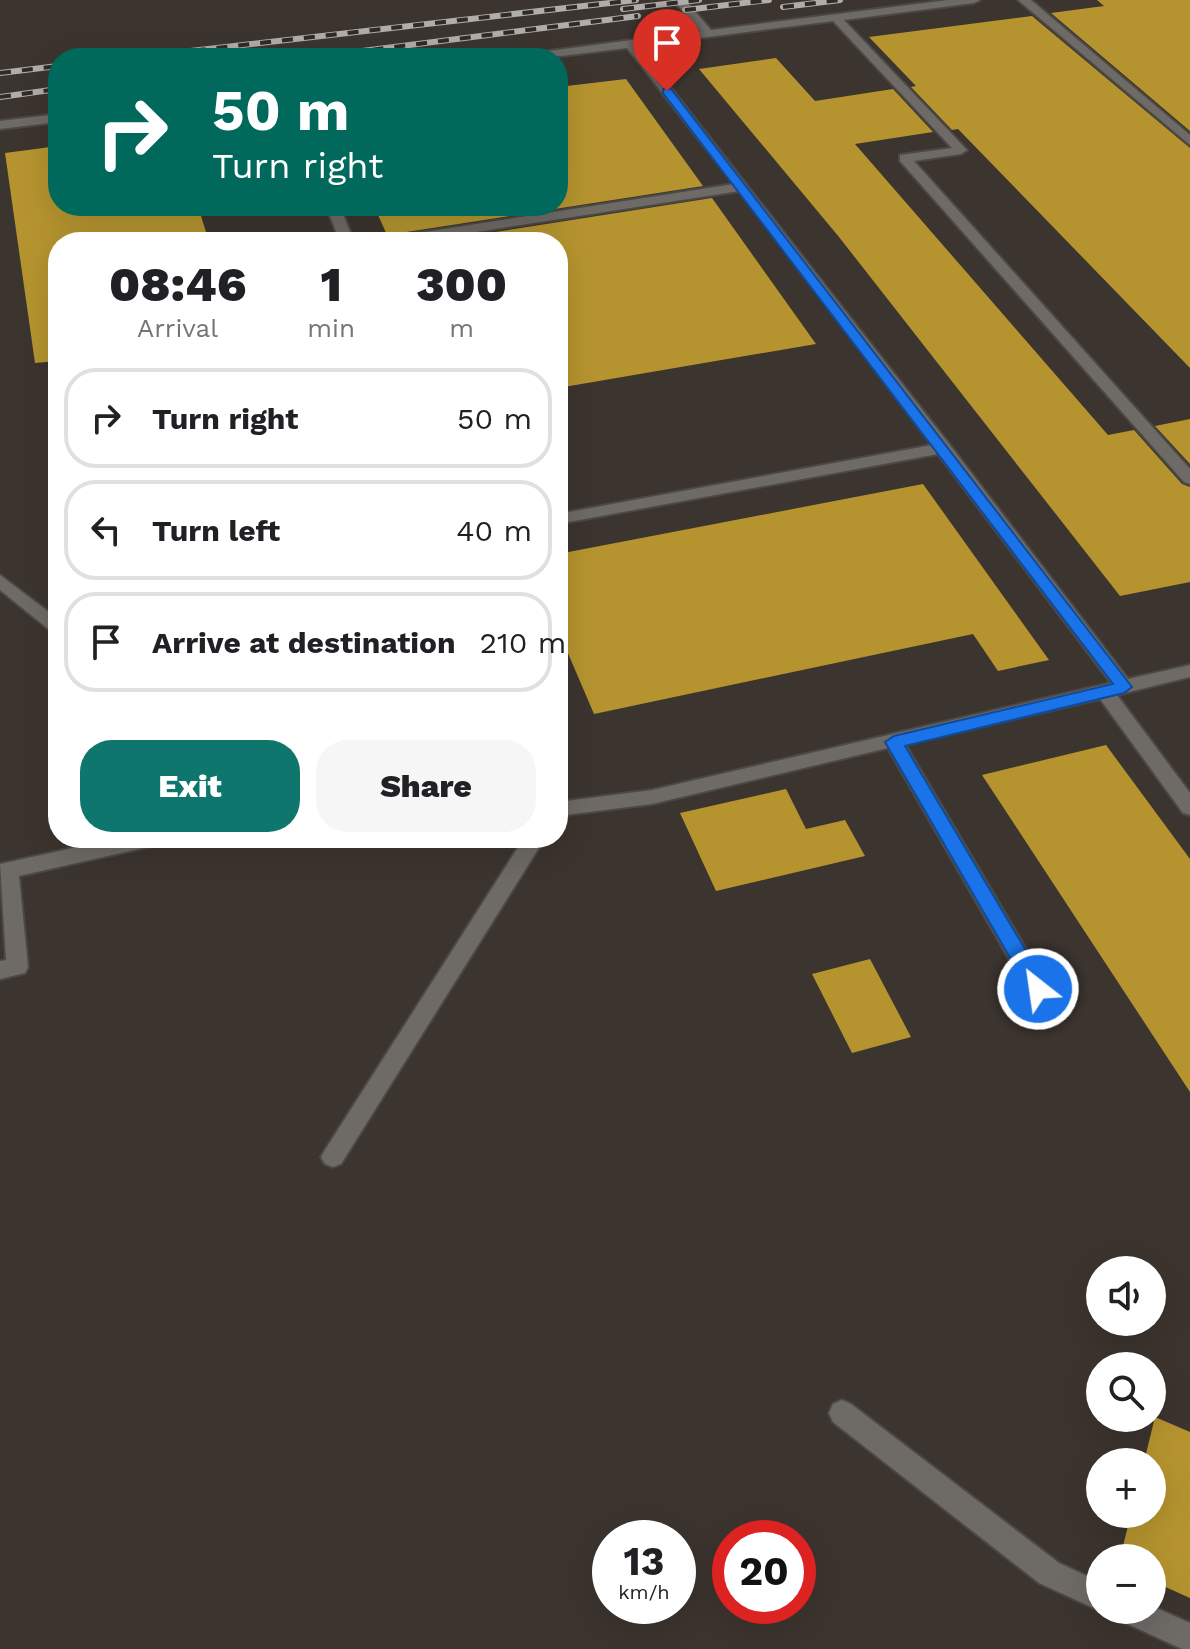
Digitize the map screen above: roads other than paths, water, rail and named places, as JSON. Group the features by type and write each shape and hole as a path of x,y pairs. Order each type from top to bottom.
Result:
{"lane":[{"path":"679,0 707,33"},
{"path":"568,51 974,0"},
{"path":"1024,0 1190,141"},
{"path":"835,17 961,150 905,158 1190,479"},
{"path":"629,43 944,448 1124,687"},
{"path":"0,125 48,119"},
{"path":"568,214 743,187"},
{"path":"451,232 555,216"},
{"path":"568,517 944,448"},
{"path":"0,581 48,620"},
{"path":"568,808 652,797 1190,671"},
{"path":"1104,691 1190,808"},
{"path":"894,742 1038,989"},
{"path":"0,970 17,967 4,871 107,848"},
{"path":"333,1157 529,848"},
{"path":"842,1413 1049,1573 1086,1590"},
{"path":"1160,1624 1190,1638"}],"railway":[{"path":"216,48 636,0"},
{"path":"623,9 699,0"},
{"path":"685,10 769,0"},
{"path":"783,7 840,0"},
{"path":"386,48 638,16"},
{"path":"0,73 48,67"},
{"path":"0,97 48,90"}]}
